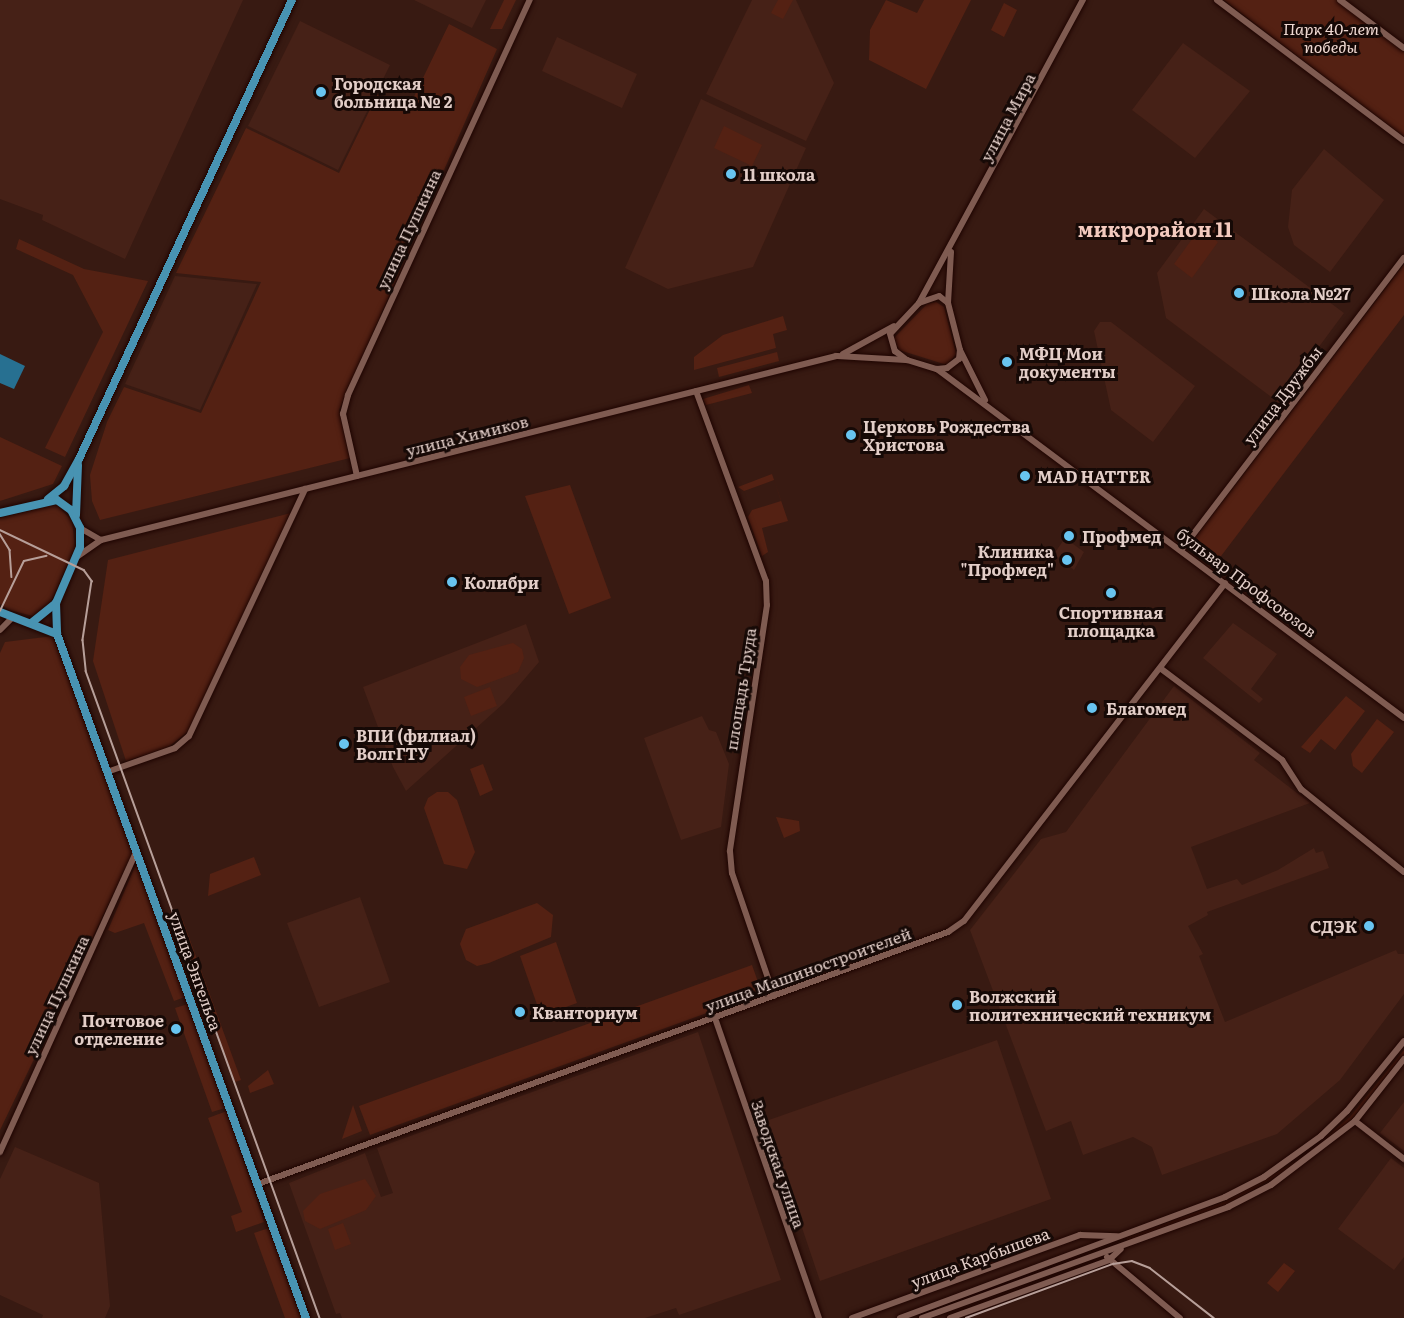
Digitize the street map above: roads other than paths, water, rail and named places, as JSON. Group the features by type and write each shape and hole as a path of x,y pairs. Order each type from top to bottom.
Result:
{"main road":[{"path":"0,513 48,499 63,486 79,459 292,0"},
{"path":"76,517 79,459"},
{"path":"31,623 56,603 80,547 80,528 76,517 65,504 48,499"},
{"name":"улица Энгельса","path":"56,603 57,634 306,1318"},
{"path":"0,612 57,634"}],"street":[{"name":"улица Пушкина","path":"357,476 343,414 348,395 530,0"},
{"name":"улица Мира","path":"919,303 952,246 1083,0"},
{"path":"1217,0 1404,141"},
{"path":"1340,0 1404,48"},
{"name":"улица Мира","path":"948,303 952,246"},
{"name":"улица Дружбы","path":"1182,549 1404,258"},
{"path":"939,296 948,303 960,350 954,365 937,369 907,360 890,343 890,334 897,324 919,303 939,296"},
{"name":"улица Химиков","path":"75,560 90,544 102,540 840,355 897,324"},
{"name":"бульвар Профсоюзов","path":"960,350 987,403"},
{"name":"улица Химиков","path":"840,355 907,360"},
{"name":"бульвар Профсоюзов","path":"937,369 987,403 1404,718"},
{"name":"площадь Труда","path":"696,391 766,581 765,617 730,851 732,873 774,996"},
{"path":"107,772 175,748 189,736 305,489"},
{"path":"80,528 102,540"},
{"name":"улица Машиностроителей","path":"258,1184 938,936 964,921 1225,583"},
{"path":"0,626 12,618"},
{"path":"1160,668 1282,760 1301,789 1404,872"},
{"name":"улица Пушкина","path":"0,1152 137,851"},
{"name":"Заводская улица","path":"715,1018 819,1318"},
{"name":"улица Карбышева","path":"900,1318 1225,1197 1295,1156 1347,1111 1404,1041"},
{"path":"922,1318 1228,1207 1271,1185 1355,1121 1404,1059"},
{"path":"1355,1121 1404,1159"},
{"name":"улица Карбышева","path":"852,1318 1080,1235 1120,1236"},
{"path":"1099,1245 1109,1260 1180,1318"},
{"path":"950,1318 1109,1260 1124,1246"}],"water":[{"path":"0,354 25,366 14,389 0,383"}],"tram line":[{"path":"0,530 84,570 92,581 83,640 86,671 320,1318"},
{"path":"0,534 10,550 12,577"},
{"path":"0,611 24,561 46,556"},
{"path":"966,1318 1113,1264 1132,1261 1150,1268 1214,1318"}],"place":[{"name":"Городская больница № 2","path":"321,92"},
{"name":"11 школа","path":"731,174"},
{"name":"Школа №27","path":"1239,293"},
{"name":"МФЦ Мои документы","path":"1007,362"},
{"name":"Церковь Рождества Христова","path":"851,435"},
{"name":"MAD HATTER","path":"1025,476"},
{"name":"Профмед","path":"1069,536"},
{"name":"Клиника \"Профмед\"","path":"1067,560"},
{"name":"Колибри","path":"452,582"},
{"name":"Спортивная площадка","path":"1111,593"},
{"name":"Благомед","path":"1092,708"},
{"name":"ВПИ (филиал) ВолгГТУ","path":"344,744"},
{"name":"СДЭК","path":"1369,926"},
{"name":"Волжский политехнический техникум","path":"957,1005"},
{"name":"Кванториум","path":"520,1012"},
{"name":"Почтовое отделение","path":"176,1029"}],"district":[{"name":"микрорайон 11","path":"1155,228"}],"park label":[{"name":"Парк 40-лет победы","path":"1331,37"}]}
